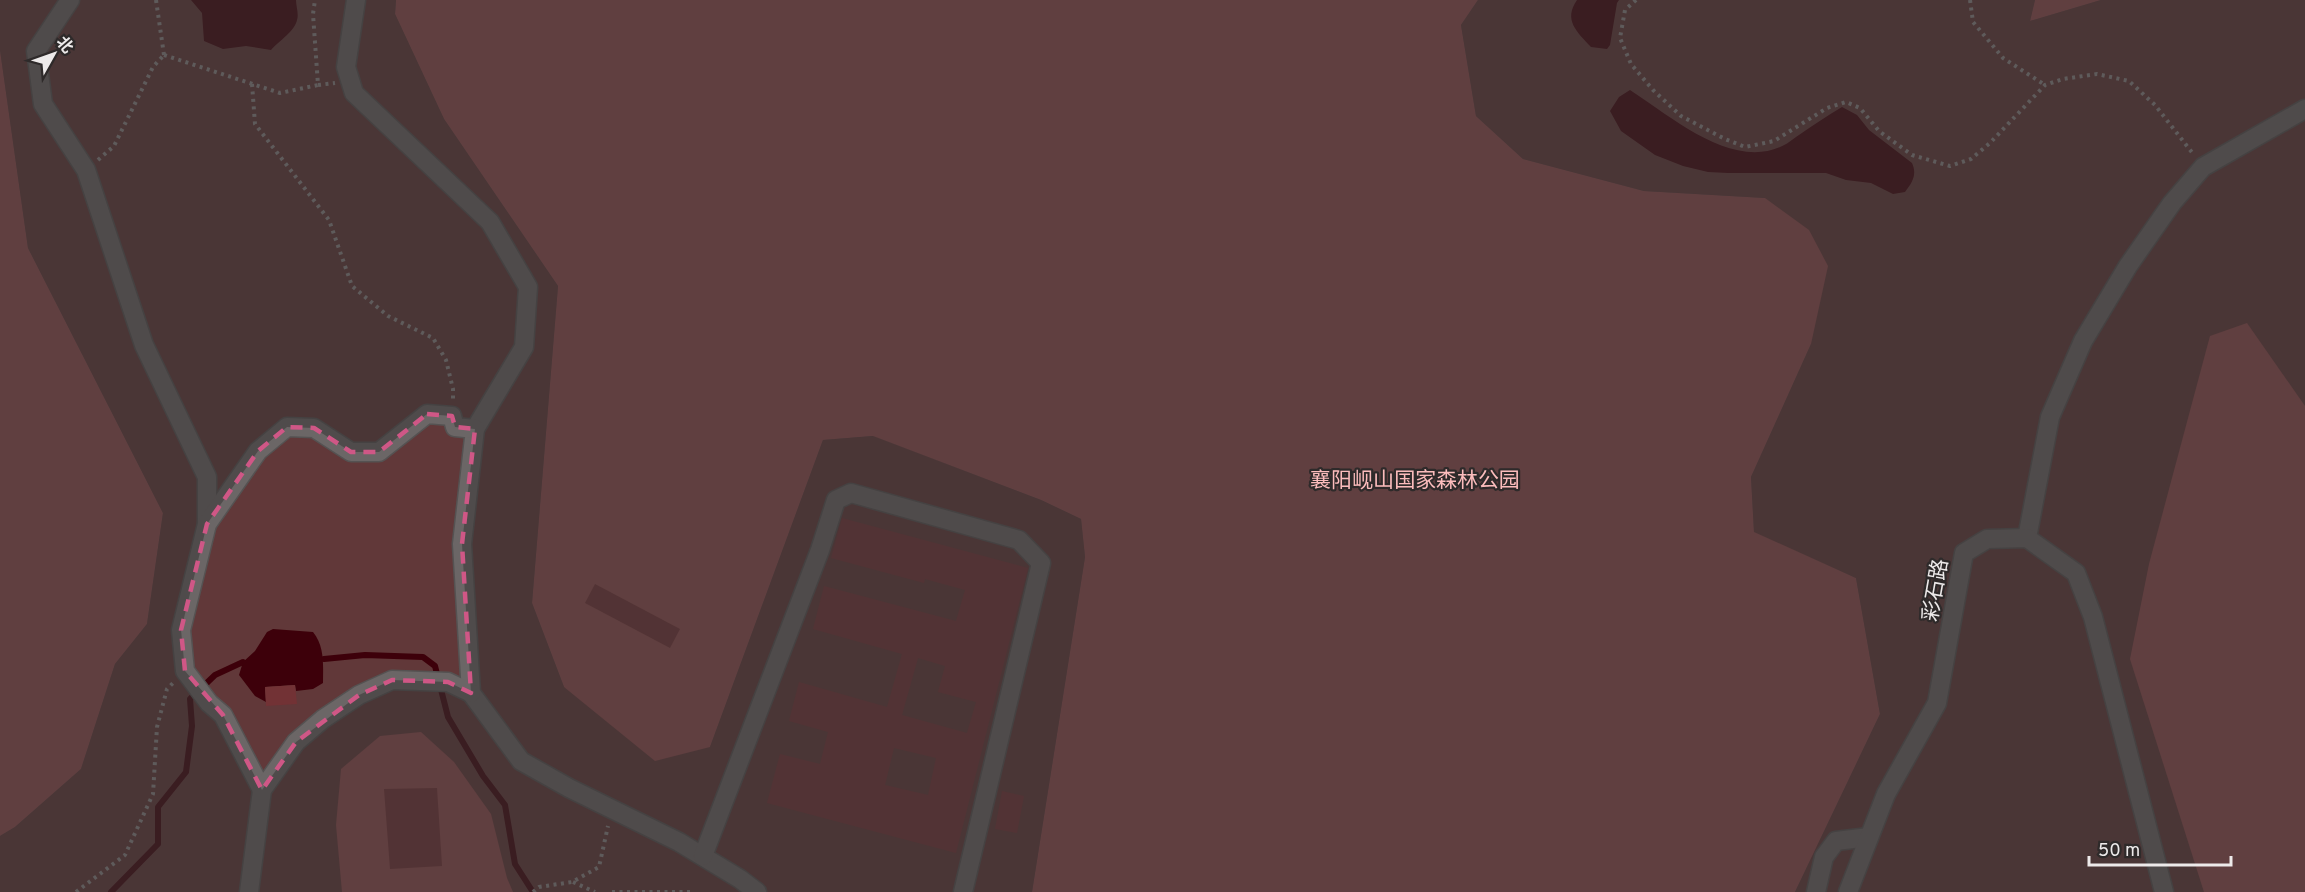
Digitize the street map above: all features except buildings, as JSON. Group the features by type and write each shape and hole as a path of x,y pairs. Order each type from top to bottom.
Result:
{"street":[{"path":"70,0 36,51 43,104 86,170 144,345 207,477 207,524 181,630 188,676 207,700 223,715 262,790"},
{"path":"356,0 346,67 354,93 490,222 528,287 524,347 475,429 462,544 471,693"},
{"path":"2164,892 2093,617 2076,573 2027,538 2050,417 2083,340 2128,266 2172,203 2203,167 2305,109"},
{"path":"207,524 258,451 287,427 314,428 351,452 379,452 427,414 452,416 454,427 475,429"},
{"path":"703,856 820,550 836,500 851,493 1019,540 1041,563 963,892"},
{"name":"彩石路","path":"1848,892 1886,794 1937,703 1964,553 1988,539 2027,538"},
{"path":"249,892 262,790 296,742 359,695 392,680 448,682 471,693 522,760 569,788 680,842 757,892"},
{"path":"1816,892 1824,857 1836,841 1869,837"}],"path":[{"path":"156,0 164,55"},
{"path":"164,55 280,93 318,85 313,14 315,0"},
{"path":"1636,0 1625,10 1620,39 1631,64 1653,90 1681,116 1745,147 1774,141 1827,108 1846,102 1860,108 1879,131 1912,154 1950,166 1971,159 1990,143 2045,85 2063,79 2097,74 2129,81 2155,105 2203,167"},
{"path":"1970,0 1973,22 2003,58 2045,85"},
{"path":"86,170 114,146 153,67 164,55"},
{"path":"252,84 255,124 329,220 352,286 388,316 433,338 446,360 453,389 452,416"},
{"path":"76,892 125,855 153,794 157,727 167,689 188,676"},
{"path":"533,892 539,887 572,882 599,867 608,831 609,808"},
{"path":"572,882 595,892"},
{"path":"612,892 691,892"}],"highlighted area":[{"path":"427,414 452,416 455,427 475,429 462,544 471,693 448,682 392,680 359,695 296,742 262,790 223,715 185,671 181,630 207,524 258,451 287,427 314,428 351,452 379,452"}],"shaded area":[{"path":"0,0 396,0 395,14 444,119 558,286 532,603 564,687 710,747 823,440 874,436 1041,500 1081,519 1085,557 1032,892 0,892 0,836 15,827 81,769 115,664 147,624 163,513 28,248 0,50"},
{"path":"191,0 296,0 298,18 293,28 271,50 246,46 223,49 204,41 202,13"},
{"path":"1478,0 2035,0 2030,21 2101,0 2305,0 2305,892 1795,892 1880,714 1856,578 1754,533 1751,477 1811,344 1765,198 1644,191 1523,159 1476,116 1461,25"},
{"path":"1577,0 1619,0 1610,45 1607,49 1591,47 1577,31 1571,14"},
{"path":"1630,90 1701,136 1741,151 1761,152 1782,146 1842,107 1857,115 1869,130 1912,163 1913,178 1905,192 1893,194 1871,183 1846,180 1826,173 1728,173 1708,172 1683,166 1655,155 1621,131 1610,111 1619,97"},
{"path":"273,629 313,632 320,644 323,683 313,689 296,691 295,685 265,687 266,702 255,696 239,675 243,662 255,651 267,632"}],"green space":[{"name":"襄阳岘山国家森林公园","path":"396,0 1478,0 1461,25 1476,116 1523,159 1644,191 1765,198 1809,230 1828,266 1811,344 1751,477 1754,532 1856,578 1880,714 1795,892 1032,892 1085,557 1081,519 1041,500 873,436 823,440 710,747 655,761 564,687 532,603 558,286 444,119 395,14"},
{"path":"2035,0 2101,0 2030,21"},
{"path":"0,50 28,248 163,513 147,624 115,664 81,769 15,827 0,836"},
{"path":"2247,323 2305,406 2305,892 2204,892 2130,659 2149,564 2210,336"},
{"path":"421,732 454,762 491,814 507,878 513,892 342,892 336,825 341,769 380,736"}],"waterway":[{"path":"324,659 365,655 423,657 435,666 448,717 483,776 505,805 515,864 533,892"},
{"path":"111,892 158,844 158,807 186,772 192,726 190,699 215,675 243,662"}]}
